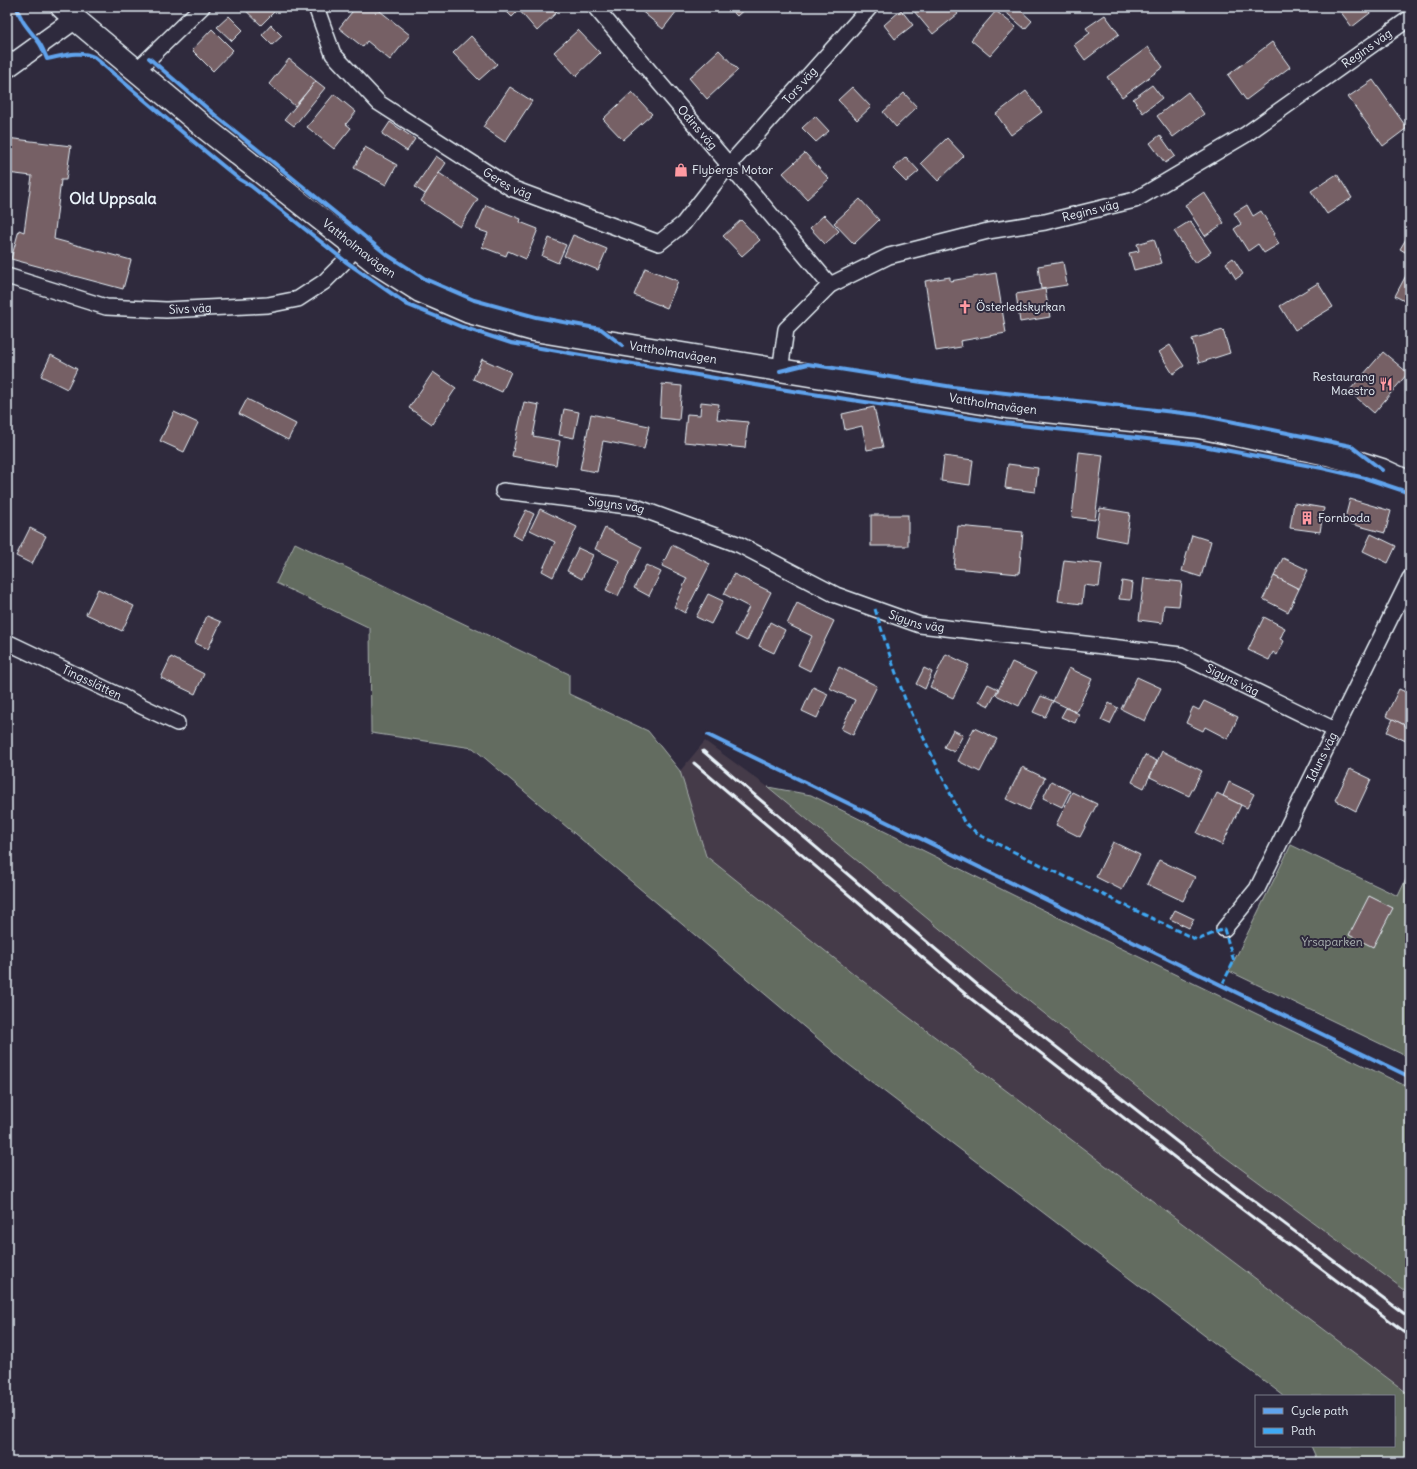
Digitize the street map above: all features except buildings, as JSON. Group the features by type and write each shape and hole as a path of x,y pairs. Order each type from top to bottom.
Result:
{"main road":[{"name":"Vattholmavägen","path":"68,13 205,128 379,265 420,291 469,312 534,330 1007,407 1199,427 1327,454 1382,470 1410,482"},
{"name":"Vattholmavägen","path":"1382,470 1410,469"}],"street":[{"path":"137,70 202,7"},
{"name":"Geres väg","path":"316,7 333,54 379,103 511,188 659,243 683,224 729,165"},
{"name":"Odins väg","path":"595,7 830,286"},
{"name":"Tors väg","path":"729,165 870,7"},
{"path":"7,68 68,13"},
{"name":"Regins väg","path":"780,371 786,329 830,286 889,256 988,231 1045,222 1135,200 1245,135 1408,22"},
{"name":"Sivs väg","path":"7,276 106,307 166,310 268,305 298,299 324,282 345,261 356,246"},
{"name":"Sigyns väg","path":"503,491 636,507 740,545 836,595 920,625 1181,655 1335,730"},
{"name":"Iduns väg","path":"1224,929 1257,889 1410,578"},
{"name":"Tingsslätten","path":"7,642 177,724"}],"shaded area":[{"path":"705,741 768,787 991,971 1221,1154 1410,1294 1410,1395 898,1009 706,856 680,771"}],"green space":[{"path":"295,543 569,674 569,694 648,731 680,771 706,856 898,1009 1410,1395 1410,1462 1318,1462 1311,1447 1395,1447 1395,1395 1283,1395 848,1064 473,748 371,733 370,628 276,583"},
{"path":"768,787 811,795 1104,940 1410,1088 1410,1294 1221,1154 991,971"},
{"name":"Yrsaparken","path":"1291,845 1398,896 1410,871 1410,1058 1229,971"}],"railway":[{"path":"703,751 980,987 1218,1174 1410,1318"},
{"path":"694,763 970,998 1210,1185 1410,1336"}],"marked path":[{"path":"875,609 905,699 964,822 979,835 1197,940 1224,929 1234,961 1222,985"}],"cycle path":[{"path":"17,7 21,17 40,44 47,59 77,54 94,57 239,179 251,186 345,261 408,305 462,327 511,343 767,387 1003,423 1192,444 1322,468 1365,478 1410,493"},
{"path":"149,58 215,115 386,254 425,279 474,300 536,317 601,329 622,345"},
{"path":"780,371 808,364 953,387 1200,415 1351,446 1382,470"},
{"path":"708,735 1410,1077"}],"place":[{"name":"Flybergs Motor","path":"681,170"},
{"name":"Österledskyrkan","path":"965,307"},
{"name":"Restaurang Maestro","path":"1386,384"},
{"name":"Fornboda","path":"1307,518"}],"district":[{"name":"Old Uppsala","path":"113,198"}]}
